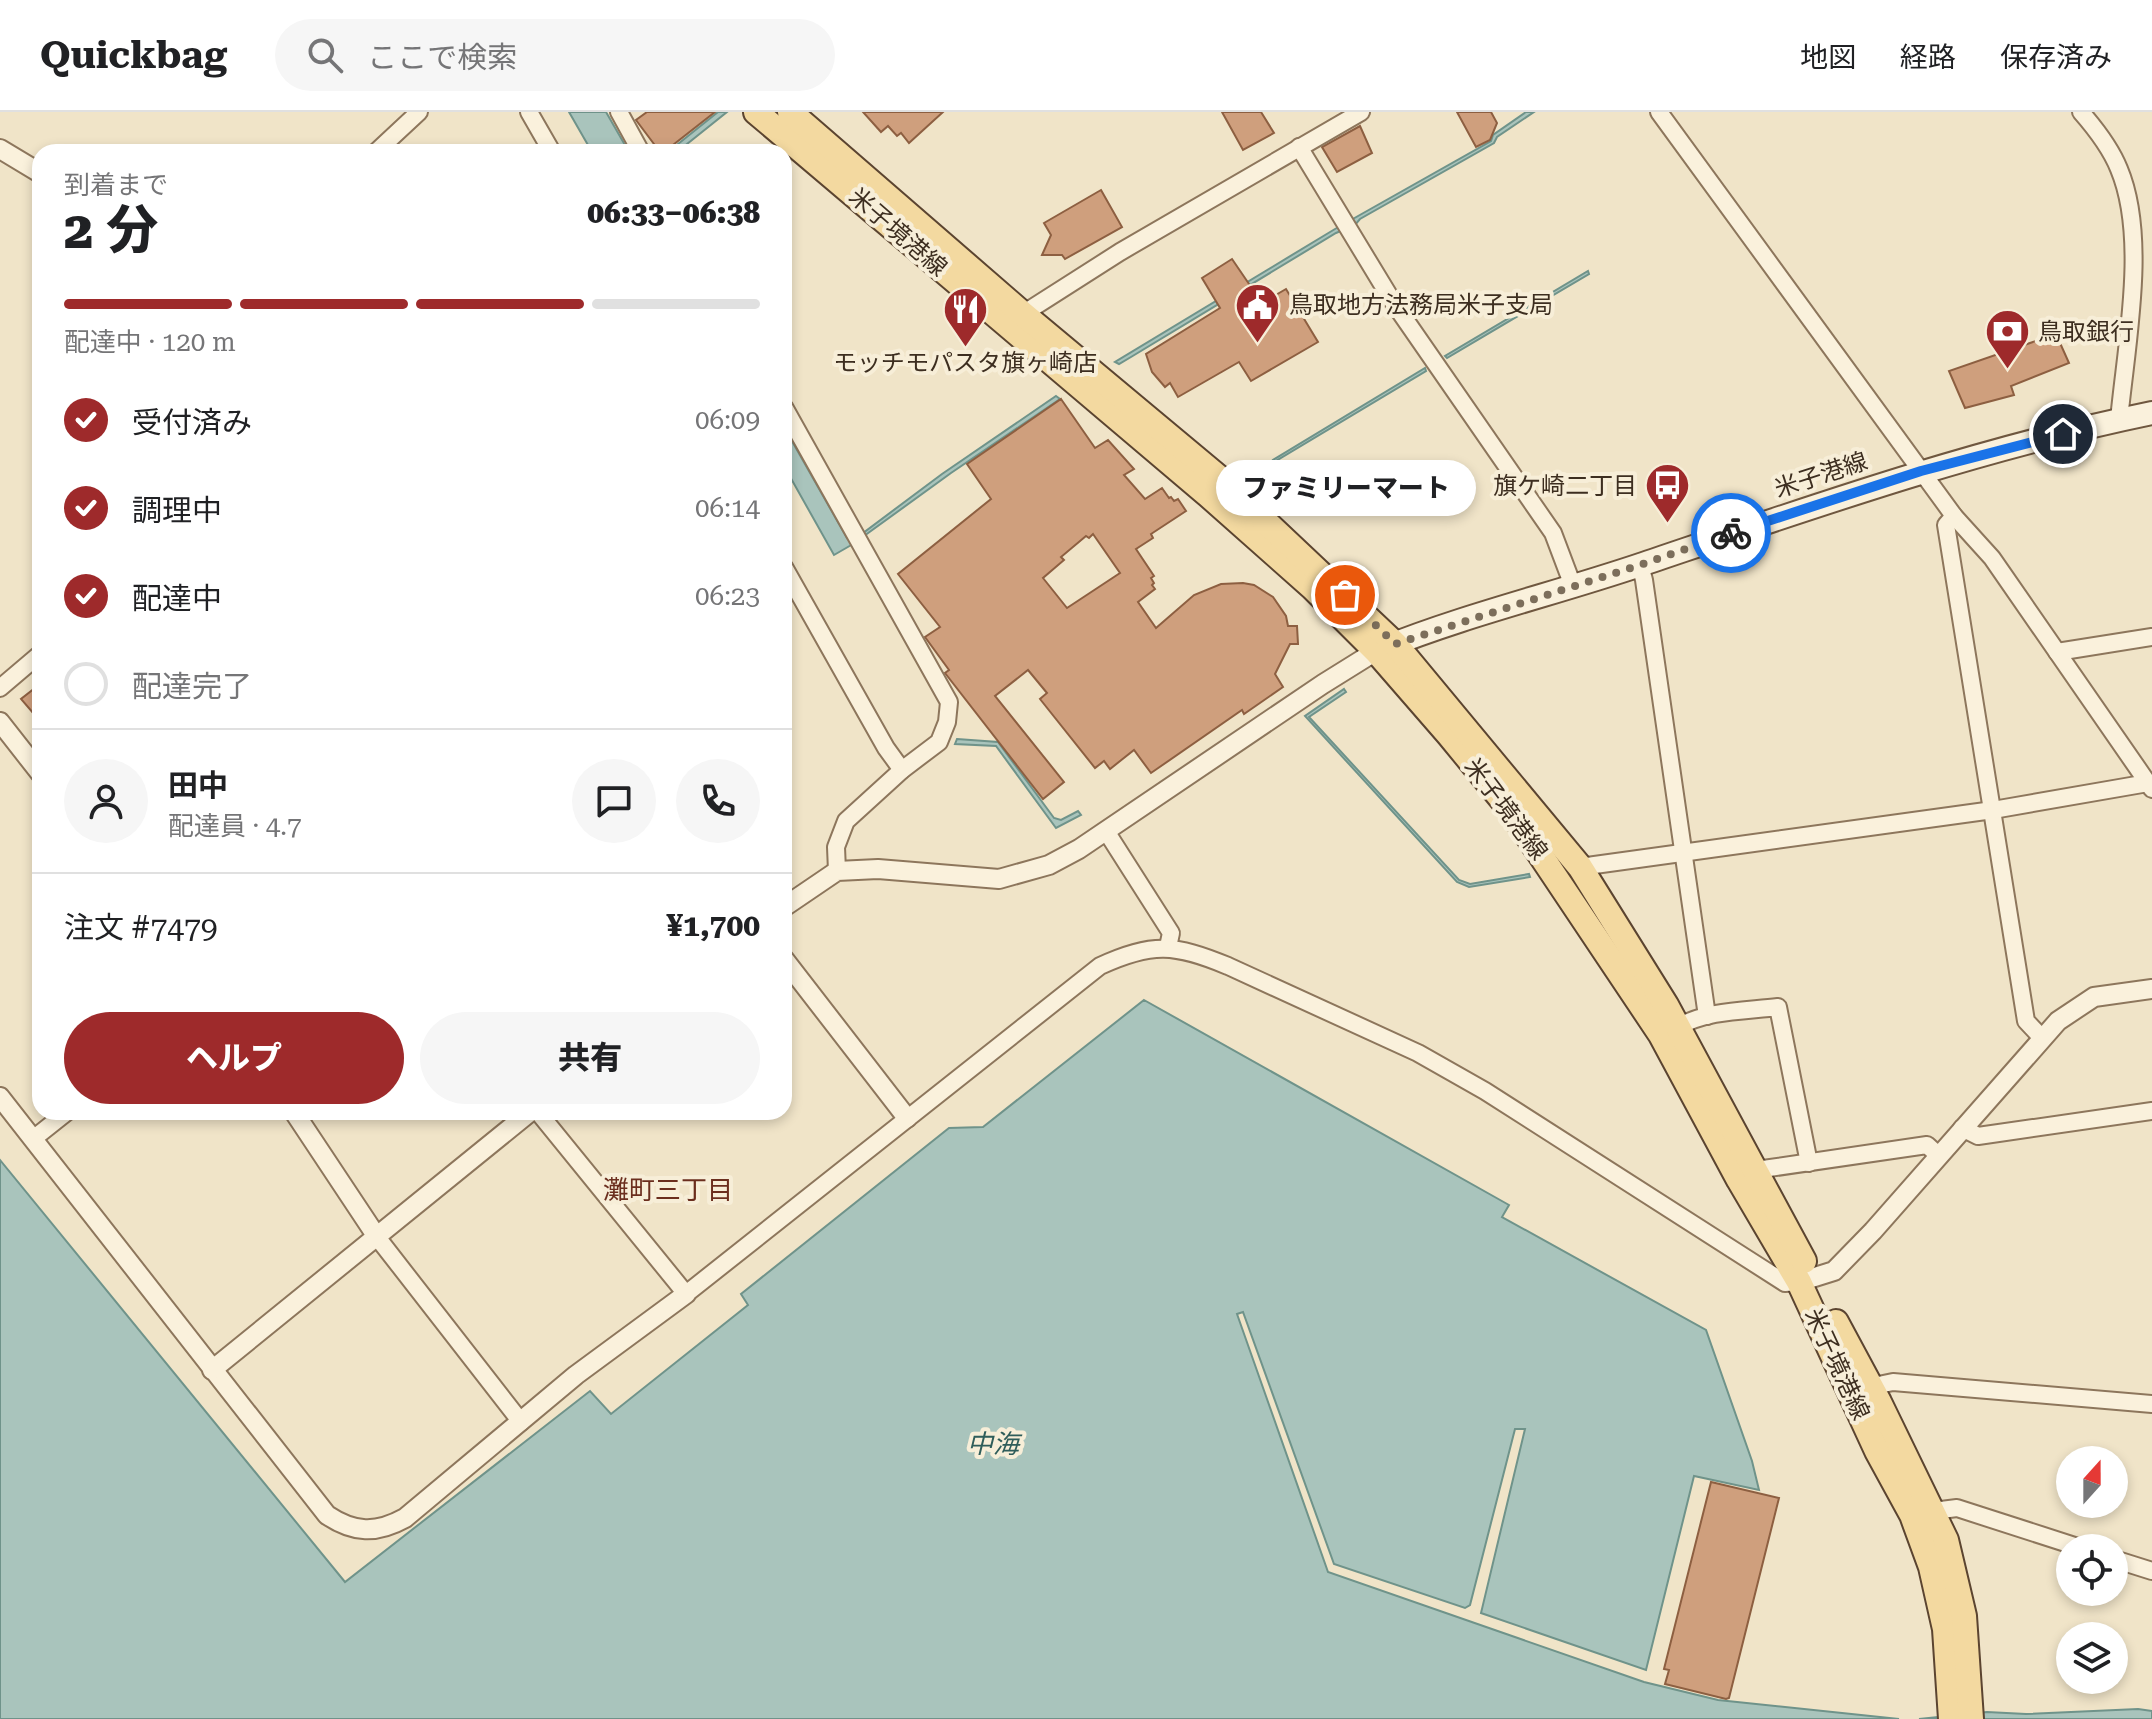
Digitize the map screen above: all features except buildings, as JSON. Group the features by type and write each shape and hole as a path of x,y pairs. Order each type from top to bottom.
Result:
{"main road":[{"name":"米子境港線","path":"756,112 1015,319"},
{"name":"米子境港線","path":"790,112 1254,536 1385,647 1580,867 1678,1027 1756,1170 1859,1389 1877,1451 1921,1513 1961,1709"},
{"name":"米子港線","path":"1385,647 1921,471 2152,413"},
{"name":"米子境港線","path":"1385,647 1509,808 1558,879 1661,1035 1739,1180 1806,1280"}],"street":[{"path":"385,144 419,112"},
{"path":"529,112 547,144"},
{"path":"619,112 637,144"},
{"path":"1015,319 1120,252 1361,112"},
{"path":"1580,867 2150,786 1992,558 1954,516 1659,112"},
{"path":"2081,112 2119,168 2131,215 2135,248 2119,420"},
{"path":"1299,147 1393,302 1553,533 1573,586"},
{"path":"0,149 32,168"},
{"path":"792,421 949,702 947,722 939,742 902,770 846,821 836,847 837,871"},
{"path":"1954,516 1946,525 2026,1021 2042,1038"},
{"path":"1640,565 1707,1016"},
{"path":"792,581 886,748 902,770"},
{"path":"2057,652 2152,637"},
{"path":"792,902 837,871 878,869 999,879 1049,865 1106,831 1311,692 1385,647"},
{"path":"0,688 32,661"},
{"path":"0,722 32,763"},
{"path":"1106,831 1171,933 1168,947"},
{"path":"0,1097 327,1515 352,1529 375,1531 405,1518 576,1375 686,1294 1100,966 1132,951 1168,947 1199,954 1418,1053 1530,1119 1785,1283 1834,1271 2058,1021 2094,997 2152,989"},
{"path":"792,969 907,1118"},
{"path":"1678,1027 1707,1016 1778,1007 1809,1163"},
{"path":"1962,1128 1978,1136 2152,1111"},
{"path":"33,1139 57,1120"},
{"path":"299,1120 377,1237 521,1422"},
{"path":"212,1370 520,1120"},
{"path":"545,1120 686,1294"},
{"path":"1756,1170 1927,1145 1938,1155"},
{"path":"1859,1389 1893,1382 2152,1404"},
{"path":"1921,1513 1957,1508 2056,1540"},
{"path":"2128,1563 2152,1571"}],"water":[{"path":"569,112 606,112 624,144 587,144"},
{"path":"718,112 727,112 687,144 678,144"},
{"path":"1526,112 1534,112 1497,137 1494,143 1360,219 1355,225 1336,233 1119,364 1115,362 1335,229 1491,141 1493,135"},
{"path":"1588,271 1589,274 1447,358 1445,356"},
{"path":"1425,368 1426,371 1274,462 1273,460"},
{"path":"1056,396 1060,399 834,555 792,480 792,437 797,441 793,443 847,538 863,533"},
{"path":"1344,689 1346,692 1309,717 1459,880 1470,884 1529,874 1530,877 1469,887 1457,882 1305,716"},
{"path":"957,739 998,742 1054,818 1061,820 1078,811 1081,815 1056,828 996,746 955,744"},
{"name":"中海","path":"1144,1000 1509,1205 1502,1217 1706,1330 1752,1461 1759,1490 1694,1476 1646,1670 1481,1613 1525,1429 1515,1429 1470,1605 1465,1608 1334,1564 1243,1312 1237,1314 1328,1572 1644,1682 1718,1700 1899,1719 0,1719 0,1160 345,1582 590,1391 611,1414 748,1305 741,1294 949,1128 983,1127"},
{"path":"2152,1711 2152,1719 1919,1719 1987,1712 2026,1714"}],"way so far":[{"path":"1345,595 1395,644 1731,533"}],"place":[{"name":"鳥取地方法務局米子支局","path":"1258,344"},
{"name":"モッチモパスタ旗ヶ崎店","path":"965,348"},
{"name":"鳥取銀行","path":"2007,371"},
{"name":"旗ケ崎二丁目","path":"1668,525"},
{"name":"ファミリーマート","path":"1345,595"}],"district":[{"name":"灘町三丁目","path":"668,1190"}],"route":[{"path":"1731,533 1921,471 2063,434"}]}
